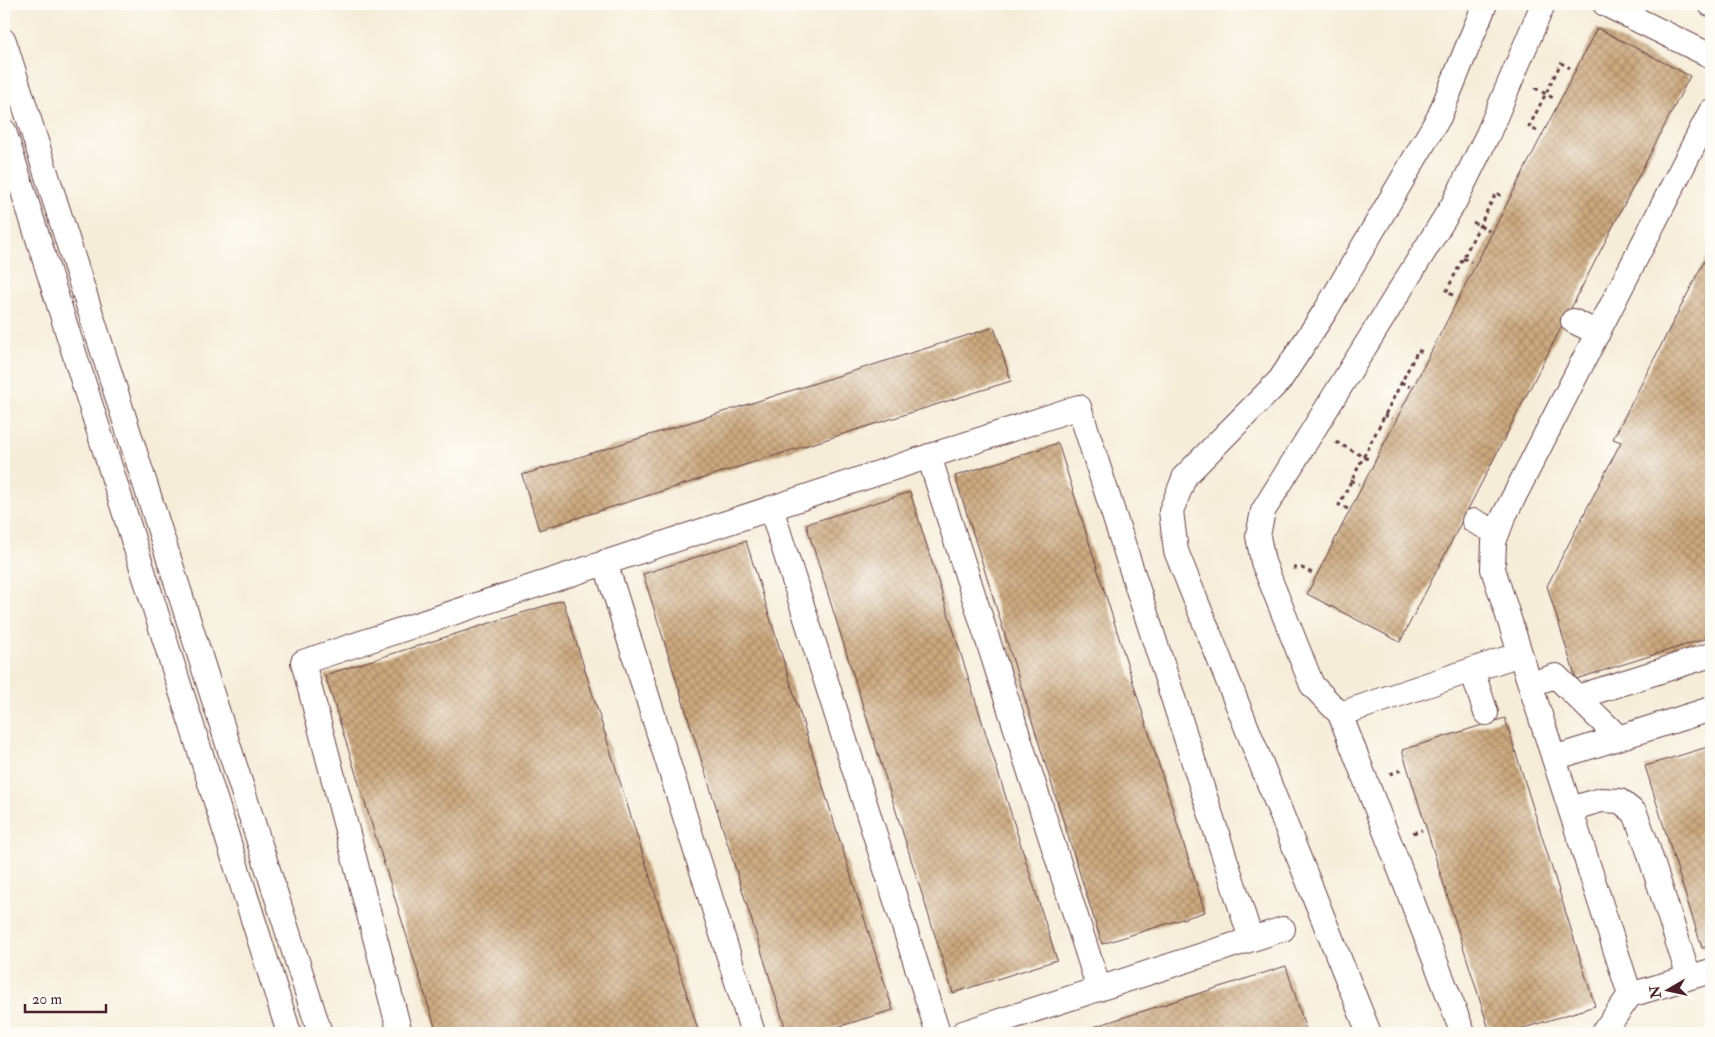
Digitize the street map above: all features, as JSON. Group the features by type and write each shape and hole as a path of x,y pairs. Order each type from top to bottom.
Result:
{"street":[{"path":"1369,1033 1176,551 1171,511 1185,476 1280,380 1326,310 1439,117 1485,4"},
{"path":"1463,1033 1340,714 1312,686 1264,562 1258,536 1263,511 1454,203 1488,134 1543,4"},
{"path":"1605,4 1711,56"},
{"path":"4,41 320,1033"},
{"path":"1630,995 1493,569 1494,542 1503,518 1711,112"},
{"path":"4,132 289,1033"},
{"path":"1573,321 1598,333"},
{"path":"400,1033 303,662 1079,407 1251,939"},
{"path":"929,456 1099,989"},
{"path":"771,508 938,1033"},
{"path":"1474,521 1498,533"},
{"path":"605,562 754,1033"},
{"path":"1340,714 1520,654"},
{"path":"1578,697 1711,654"},
{"path":"1472,670 1486,713"},
{"path":"1530,684 1556,676 1619,738"},
{"path":"1554,758 1711,709"},
{"path":"1570,810 1601,800 1620,801 1635,813 1700,974 1630,995 1603,1033"},
{"path":"963,1033 1283,929"}],"path":[{"path":"1537,131 1529,127 1561,63 1570,68"},
{"path":"1453,295 1446,292 1496,193 1504,197"},
{"path":"1463,258 1471,262"},
{"path":"1348,509 1339,505 1418,350 1424,353"},
{"path":"1401,382 1410,386"},
{"path":"1384,415 1392,419"},
{"path":"1313,431 1370,460"},
{"path":"1352,480 1359,484"}],"building":[{"path":"1597,28 1690,76 1400,642 1307,594"},
{"path":"1711,248 1711,637 1576,679 1547,586 1621,442 1613,439"},
{"path":"994,327 1011,381 539,530 522,475"},
{"path":"1058,443 1205,912 1102,944 955,476"},
{"path":"910,492 1057,960 953,993 806,524"},
{"path":"746,541 893,1010 818,1033 787,1033 643,574"},
{"path":"563,600 699,1033 437,1033 325,675"},
{"path":"1505,718 1595,1006 1508,1033 1490,1033 1402,750"},
{"path":"1711,746 1711,946 1702,948 1645,766"},
{"path":"1286,966 1307,1033 1074,1033"}]}
